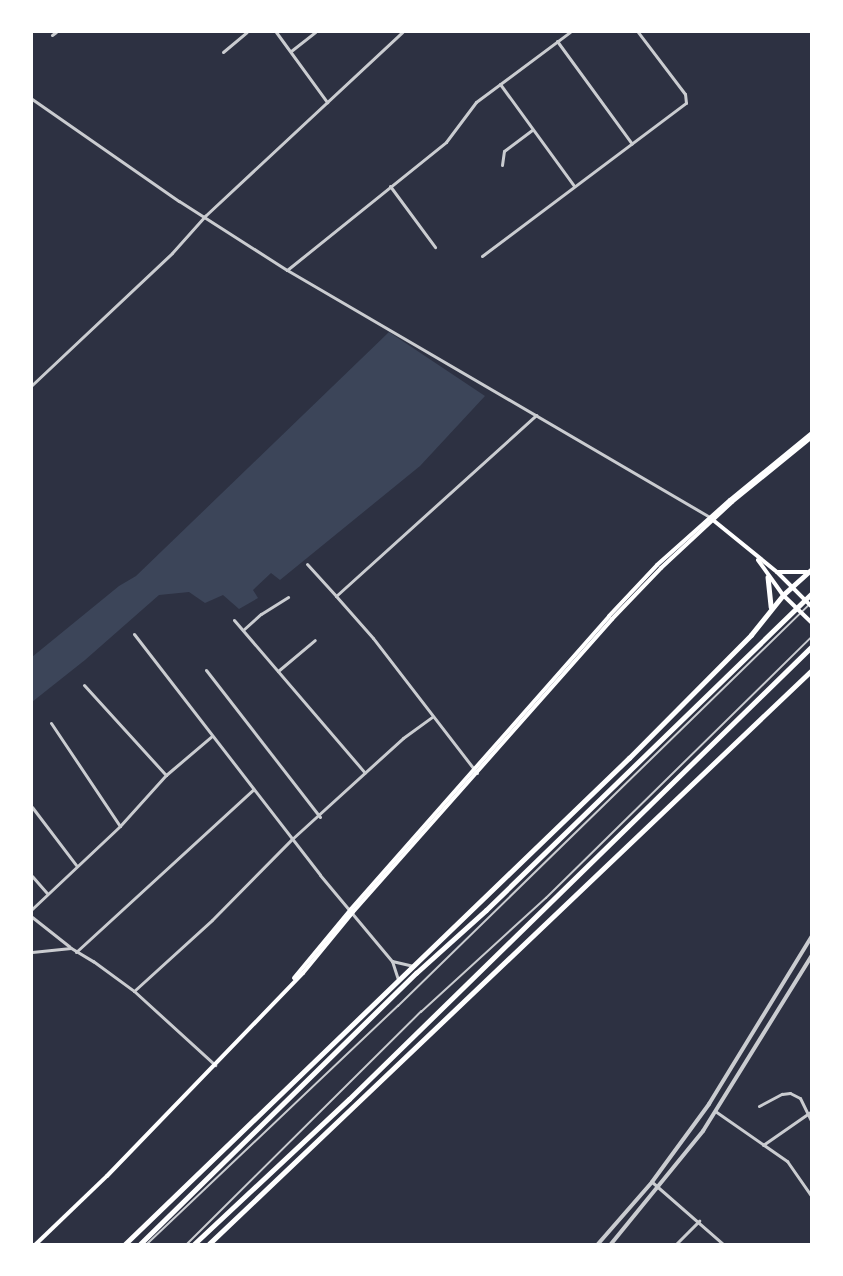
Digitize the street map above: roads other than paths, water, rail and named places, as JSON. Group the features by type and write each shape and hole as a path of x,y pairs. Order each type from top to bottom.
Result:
{"highway":[{"path":"140,1245 416,973 486,910 738,670 812,593"},
{"path":"194,1245 350,1099 760,692 812,646"}],"main road":[{"path":"36,1245 303,974 352,910 612,619 712,519 812,435"},
{"path":"712,519 758,559 777,572 812,607"},
{"path":"758,559 783,596 812,623"},
{"path":"777,572 809,570"},
{"path":"125,1245 629,758 751,635 771,608 809,570"},
{"path":"768,577 771,608"},
{"path":"208,1245 812,670"}],"street":[{"path":"52,35 56,32"},
{"path":"223,52 247,32"},
{"path":"276,32 327,102"},
{"path":"291,51 315,32"},
{"path":"32,385 172,253 205,216 402,32"},
{"path":"287,270 446,142 469,109 570,32"},
{"path":"482,256 686,103 687,99 638,32"},
{"path":"557,41 632,144"},
{"path":"500,84 575,187"},
{"path":"32,99 287,270 712,519"},
{"path":"502,165 504,151 532,130"},
{"path":"390,186 435,247"},
{"path":"336,596 536,415"},
{"path":"307,564 373,638 476,771"},
{"path":"243,630 288,597"},
{"path":"234,620 365,773"},
{"path":"134,634 292,839 392,961 398,979"},
{"path":"278,671 315,640"},
{"path":"206,670 320,817"},
{"path":"84,685 166,776"},
{"path":"134,991 212,920 292,839 320,817 403,738 432,717"},
{"path":"51,723 120,826"},
{"path":"32,909 76,865 120,826 166,776 212,736"},
{"path":"76,952 254,789"},
{"path":"32,807 76,865"},
{"path":"32,876 47,893"},
{"path":"32,917 76,952 93,961 134,991 215,1065"},
{"path":"598,1245 652,1182 709,1104 812,936"},
{"path":"32,952 71,948"},
{"path":"611,1245 687,1153 812,955"},
{"path":"392,961 413,966"},
{"path":"759,1106 782,1094 790,1093 800,1098 806,1115 812,1123"},
{"path":"763,1145 812,1111"},
{"path":"715,1112 787,1161 812,1197"},
{"path":"652,1182 699,1221 723,1245"},
{"path":"676,1245 699,1221"}],"lane":[{"path":"147,1245 398,1006 738,670 812,602"},
{"path":"187,1245 421,1012 546,898 760,692 812,637"}]}
